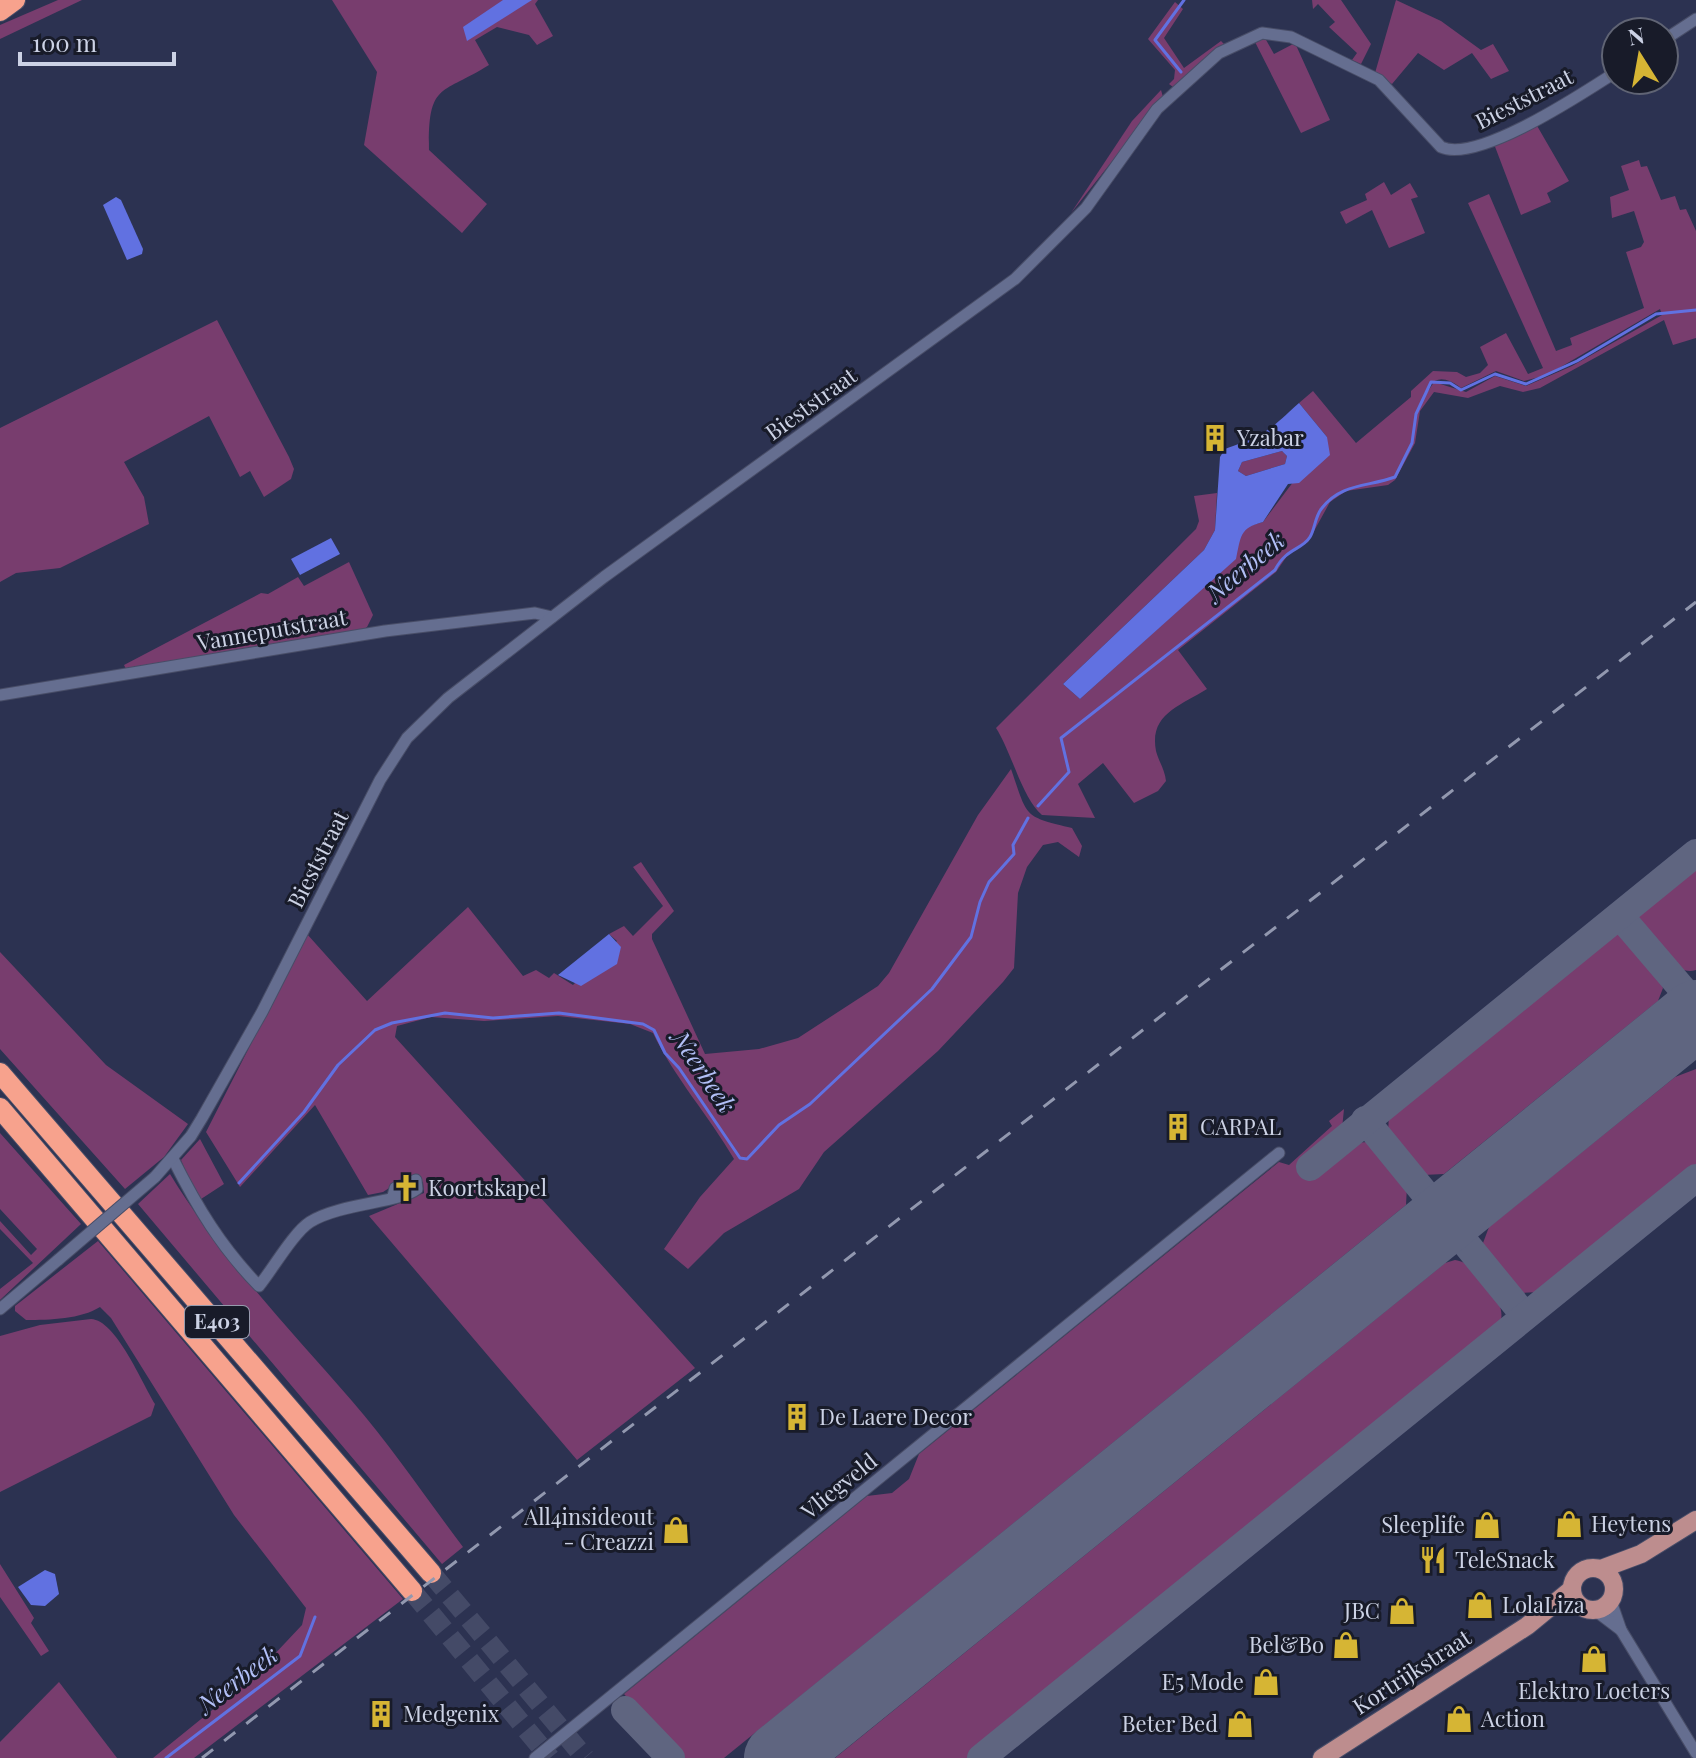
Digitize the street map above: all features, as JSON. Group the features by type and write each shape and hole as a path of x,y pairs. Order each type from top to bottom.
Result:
{"highway":[{"path":"0,11 15,0"},
{"name":"E403","path":"0,1073 431,1573"},
{"name":"E403","path":"0,1108 412,1591"}],"main road":[{"name":"Kortrijkstraat","path":"1595,1598 1580,1573 1601,1569 1641,1554 1696,1520"},
{"name":"Kortrijkstraat","path":"1322,1758 1527,1626 1595,1598 1641,1554"},
{"path":"1595,1598 1601,1569"}],"street":[{"name":"Bieststraat","path":"0,1309 155,1177 196,1128 262,1012 380,780 407,738 448,698 552,617 1015,279 1086,208 1157,109 1182,84 1239,42 1262,33 1277,33 1379,80 1441,147 1450,151 1484,143 1525,125 1600,81"},
{"name":"Vanneputstraat","path":"0,695 385,631 535,613 552,617"},
{"name":"Vliegveld","path":"535,1758 1279,1153"},
{"path":"173,1159 200,1213 221,1245 259,1286 308,1223 345,1207 393,1196"},
{"path":"1595,1598 1621,1630 1696,1753"},
{"path":"1595,1598 1621,1630"}],"shaded area":[{"path":"58,0 82,0 0,39 0,25"},
{"path":"332,0 538,0 535,4 553,36 537,45 529,35 497,27 475,40 489,65 441,93 431,112 429,150 487,204 462,233 364,145 377,72"},
{"path":"1312,0 1341,0 1371,44 1361,64 1352,60 1357,53 1329,27 1335,22 1318,4 1313,9"},
{"path":"1396,0 1441,21 1481,50 1493,44 1509,71 1491,79 1472,53 1444,70 1418,53 1392,84 1375,73"},
{"path":"1175,2 1183,9 1164,38 1184,68 1221,41 1224,44 1173,87 1169,84 1174,79 1175,70 1148,39"},
{"path":"1265,38 1274,54 1295,43 1330,120 1301,133 1254,40"},
{"path":"1161,90 1163,97 1071,213 1132,121"},
{"path":"1536,124 1569,181 1547,193 1551,202 1521,215 1494,144"},
{"path":"1639,160 1641,167 1647,166 1661,200 1675,196 1680,210 1686,209 1696,231 1696,338 1673,345 1664,320 1540,388 1523,392 1500,386 1468,398 1434,392 1420,411 1415,443 1395,480 1388,485 1346,491 1330,502 1308,542 1289,553 1276,572 1178,650 1207,689 1169,712 1157,728 1156,751 1166,781 1158,791 1134,803 1103,763 1078,784 1095,818 1042,815 1023,787 996,728 1196,529 1199,521 1194,496 1217,493 1215,530 1204,550 1063,684 1080,699 1235,559 1240,533 1245,527 1263,522 1327,437 1299,403 1313,391 1356,443 1411,397 1411,391 1433,371 1457,372 1466,377 1480,373 1488,365 1480,347 1506,333 1528,374 1543,368 1468,203 1489,194 1556,351 1572,345 1570,338 1644,308 1626,252 1641,247 1644,242 1634,211 1612,218 1610,197 1629,190 1621,166","holes":["1660,309 1662,315 1572,366 1526,386 1495,376 1466,392 1434,382 1421,402 1428,388 1432,383 1436,380 1447,380 1461,388 1496,371 1524,381 1547,375"]},
{"path":"1384,182 1391,195 1410,183 1418,197 1411,199 1425,233 1389,248 1372,210 1346,224 1340,212 1367,200 1365,194"},
{"path":"217,320 289,457 294,469 291,479 264,497 250,471 240,477 209,416 124,462 144,497 149,524 60,568 16,573 0,582 0,428"},
{"path":"1282,451 1287,456 1285,464 1246,476 1238,471 1242,462"},
{"path":"349,562 373,615 367,627 358,633 127,671 124,665 261,593 268,594 298,577 304,586"},
{"path":"1011,769 1030,812 1044,821 1072,828 1082,846 1079,857 1058,842 1043,845 1027,867 1018,893 1014,968 938,1051 824,1152 799,1189 724,1233 688,1269 664,1249 700,1197 734,1159 653,1033 630,1024 558,1016 484,1021 431,1017 397,1026 395,1037 695,1368 577,1460 369,1216 424,1193 423,1182 406,1177 383,1192 368,1195 315,1105 240,1187 206,1132 307,934 367,1001 468,907 523,976 536,970 549,978 554,973 573,985 617,941 609,934 624,926 633,936 663,906 633,867 641,862 674,911 652,934 652,939 705,1054 759,1049 798,1038 878,986 889,973 978,815"},
{"path":"1696,864 1696,970 1687,971 1678,968 1662,954 1636,918 1639,911"},
{"path":"1617,931 1659,979 1663,988 1658,1001 1444,1174 1423,1175 1388,1133 1389,1114"},
{"path":"0,952 106,1065 188,1124 164,1157 125,1189 0,1049"},
{"path":"1696,1069 1696,1166 1539,1292 1521,1293 1485,1251 1483,1243 1489,1227 1675,1077"},
{"path":"1344,1109 1342,1129 1302,1163 1312,1175 1353,1143 1368,1142 1407,1186 1406,1205 724,1758 682,1758 624,1694 867,1496 892,1493 909,1479 919,1454 1279,1162 1289,1165 1332,1126 1329,1121"},
{"path":"0,1133 81,1224 0,1300 0,1289 33,1263 0,1229 0,1221 31,1255 37,1249 0,1209"},
{"path":"200,1139 224,1184 198,1201 181,1160"},
{"path":"170,1174 233,1263 367,1418 463,1547 442,1564 138,1204"},
{"path":"98,1241 403,1599 194,1758 153,1758 253,1677 302,1625 306,1608 234,1515 111,1318 100,1307 75,1316 45,1320 26,1320 15,1311 15,1306"},
{"path":"1455,1260 1472,1268 1496,1296 1500,1307 1499,1325 967,1758 835,1758 1445,1263"},
{"path":"91,1319 110,1330 128,1354 155,1404 151,1416 0,1492 0,1336 40,1325"},
{"path":"0,1564 34,1618 31,1623 49,1651 41,1656 0,1597"},
{"path":"59,1682 117,1758 0,1758 0,1742"}],"water":[{"path":"503,0 532,0 467,41 463,27"},
{"path":"116,197 121,200 143,249 142,254 127,260 103,205"},
{"path":"1299,403 1327,437 1330,455 1299,483 1288,484 1263,522 1245,531 1236,559 1080,699 1063,684 1204,550 1215,530 1220,457 1225,449 1258,436","holes":["1282,451 1287,456 1285,464 1246,476 1238,471 1242,462"]},
{"path":"331,538 340,554 300,575 291,559"},
{"path":"609,934 621,947 617,964 581,986 558,975"},
{"path":"45,1570 55,1574 59,1594 45,1606 31,1605 18,1587"}],"waterway":[{"path":"1181,72 1155,40 1184,0"},
{"name":"Neerbeek","path":"1038,806 1069,772 1061,738 1275,570 1284,557 1310,537 1320,511 1329,500 1346,490 1395,477 1412,443 1416,414 1431,382 1450,383 1461,390 1495,374 1526,384 1577,361 1656,314 1696,310"},
{"name":"Neerbeek","path":"239,1183 304,1112 338,1065 375,1030 392,1023 445,1013 493,1018 559,1013 643,1024 654,1030 665,1053 679,1068 740,1158 747,1159 779,1125 810,1104 932,989 971,937 989,882 1014,854 1013,845 1028,818"},
{"name":"Neerbeek","path":"166,1758 300,1656 315,1617"}],"taxiway":[{"path":"1310,1167 1696,853"},
{"path":"1620,916 1696,1005"},
{"path":"1365,1120 1525,1316"},
{"path":"981,1758 1696,1178"},
{"path":"625,1710 671,1758"}],"runway":[{"path":"779,1758 1696,1015"}],"tunnel":[{"path":"431,1573 585,1758"},
{"path":"412,1591 550,1758"}],"railway":[{"path":"202,1758 1696,602"}],"place":[{"name":"Yzabar","path":"1215,438"},
{"name":"CARPAL","path":"1178,1127"},
{"name":"Koortskapel","path":"406,1188"},
{"name":"De Laere Decor","path":"797,1417"},
{"name":"Heytens","path":"1569,1524"},
{"name":"Sleeplife","path":"1487,1525"},
{"name":"All4insideout - Creazzi","path":"676,1530"},
{"name":"TeleSnack","path":"1433,1560"},
{"name":"LolaLiza","path":"1480,1605"},
{"name":"JBC","path":"1402,1611"},
{"name":"Bel&Bo","path":"1346,1645"},
{"name":"Elektro Loeters","path":"1594,1659"},
{"name":"E5 Mode","path":"1266,1682"},
{"name":"Medgenix","path":"381,1714"},
{"name":"Action","path":"1459,1719"},
{"name":"Beter Bed","path":"1240,1724"}]}
